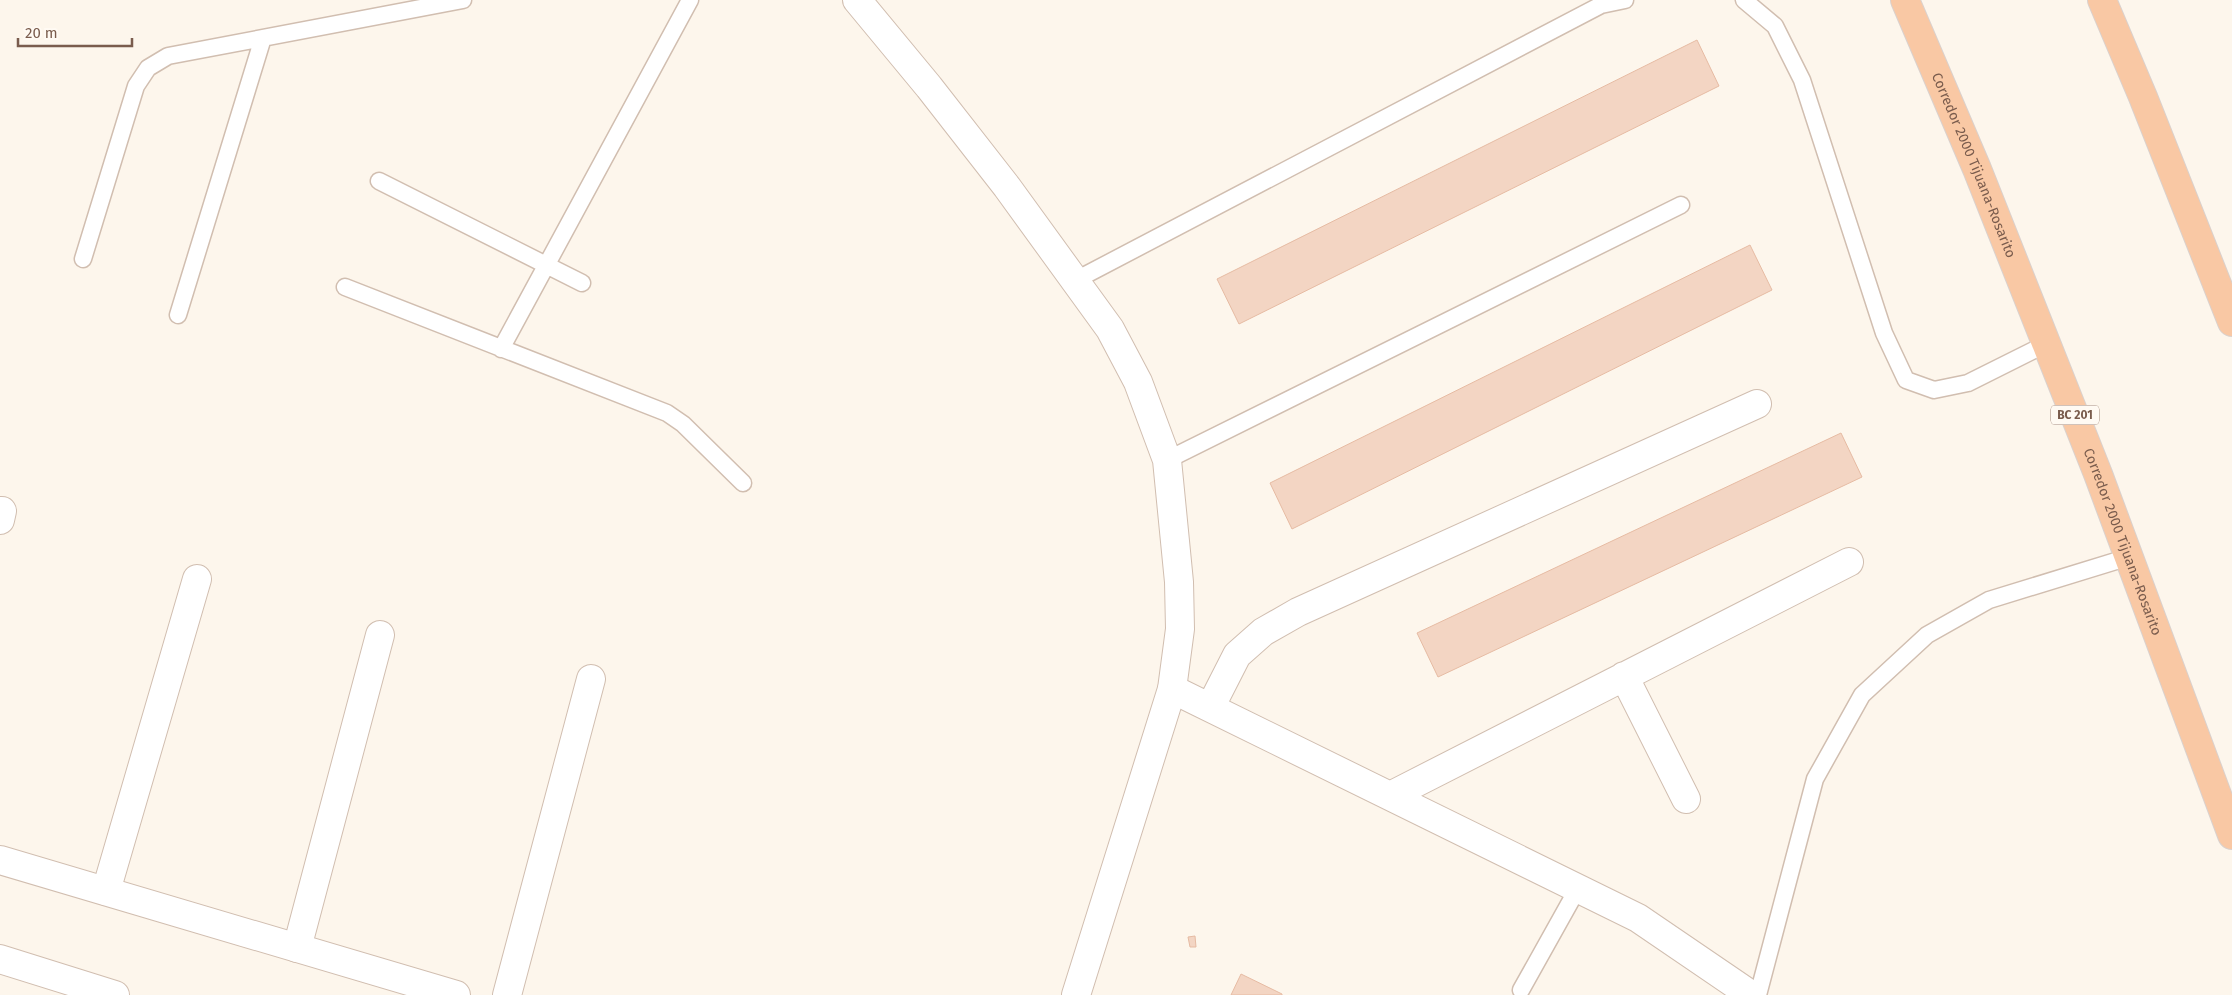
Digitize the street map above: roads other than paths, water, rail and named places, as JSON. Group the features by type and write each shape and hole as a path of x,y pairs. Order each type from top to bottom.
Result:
{"highway":[{"name":"Corredor 2000 Tijuana-Rosarito","path":"1905,0 1977,169 2046,344 2129,557 2232,835"},
{"path":"2102,0 2144,97 2232,322"}],"street":[{"path":"857,0 929,87 1007,187 1110,329 1138,382 1167,460 1180,592 1180,629 1172,688 1076,995"},
{"path":"1211,706 1237,655 1262,632 1298,612 1757,404"},
{"path":"1390,796 1849,562"},
{"path":"106,891 197,579"},
{"path":"297,948 380,635"},
{"path":"1624,676 1686,799"},
{"path":"507,995 591,679"},
{"path":"1172,688 1638,918 1751,995"},
{"path":"0,860 443,993"},
{"path":"0,959 115,995"}],"lane":[{"path":"83,258 136,86 148,68 168,56 464,0"},
{"path":"500,349 690,0"},
{"path":"1074,281 1601,5 1624,0"},
{"path":"1744,0 1775,26 1802,80 1884,332 1906,380 1934,390 1968,382 2046,344"},
{"path":"178,315 264,38"},
{"path":"379,181 582,283"},
{"path":"1167,460 1681,205"},
{"path":"345,287 667,413 683,424 742,483"},
{"path":"1758,995 1815,779 1862,695 1927,635 1989,600 2129,557"},
{"path":"1521,990 1578,888"}]}
